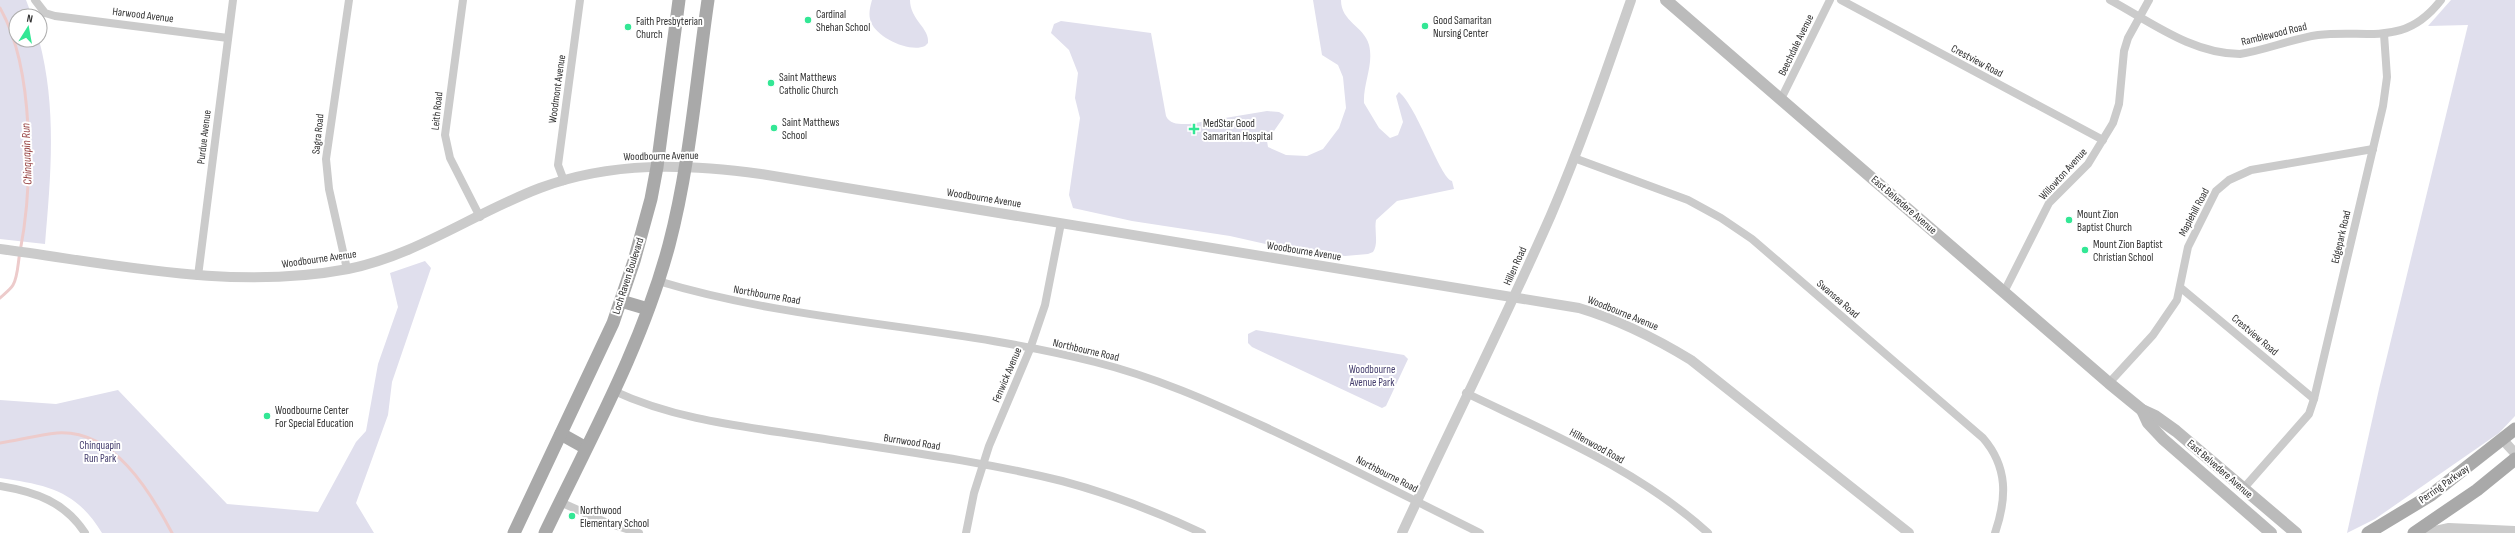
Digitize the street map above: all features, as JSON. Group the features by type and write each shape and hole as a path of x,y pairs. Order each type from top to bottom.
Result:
{"main road":[{"name":"Loch Raven Boulevard","path":"514,533 597,358 621,301 644,226 657,166 679,0"},
{"path":"545,533 614,391 658,281 668,246 686,166 708,0"},
{"name":"East Belvedere Avenue","path":"1666,0 2109,383 2142,410 2155,416 2176,431 2296,533"},
{"path":"621,301 648,309"},
{"name":"East Belvedere Avenue","path":"2142,410 2148,423 2163,439 2271,533"},
{"name":"Perring Parkway","path":"2368,533 2431,495 2503,440 2515,429"},
{"path":"561,434 586,448"},
{"path":"2414,533 2477,490 2515,459"}],"street":[{"name":"Harwood Avenue","path":"35,0 45,13 55,16 228,38"},
{"name":"Purdue Avenue","path":"198,276 233,0"},
{"name":"Sagra Road","path":"347,269 328,189 326,159 349,0"},
{"name":"Leith Road","path":"463,0 445,135 450,158 480,217"},
{"name":"Woodmont Avenue","path":"564,181 558,165 580,0"},
{"name":"Hillen Road","path":"1402,533 1466,394 1514,298 1574,158 1632,0"},
{"name":"Beechdale Avenue","path":"1781,99 1830,0"},
{"name":"Crestview Road","path":"1841,0 2103,140"},
{"name":"Ramblewood Road","path":"2110,0 2193,45 2228,54 2252,52 2318,35 2384,34"},
{"name":"Willowton Avenue","path":"2004,292 2049,203 2084,169 2103,140 2119,104 2124,51 2149,0"},
{"path":"2384,34 2415,25 2431,12 2441,0"},
{"name":"Edgepark Road","path":"2243,489 2309,414 2314,399 2386,90 2384,34"},
{"name":"Maplehill Road","path":"2109,383 2167,317 2177,300 2191,240 2216,191 2229,180 2251,170 2373,148"},
{"name":"Swansea Road","path":"1574,158 1659,188 1721,218 1752,239 1983,438 1997,460 2004,486 2003,507 1995,533"},
{"name":"Woodbourne Avenue","path":"0,250 198,276 265,278 347,269 384,259 412,249 539,188 602,171 627,167 686,166 761,174 1579,308 1599,314 1660,342 1691,360 1903,531"},
{"name":"Fenwick Avenue","path":"966,533 983,465 995,430 1030,349 1049,290 1061,223"},
{"name":"Northbourne Road","path":"658,281 732,300 1030,349 1093,361 1183,389 1364,474 1416,502 1480,533"},
{"name":"Crestview Road","path":"2181,288 2314,399"},
{"name":"Burnwood Road","path":"614,391 637,402 686,416 983,465 1062,481 1113,496 1202,533"},
{"name":"Hillenwood Road","path":"1466,394 1569,442 1616,469 1664,500 1708,533"},
{"path":"2503,440 2515,453"},
{"path":"0,486 47,498 59,505 85,533"},
{"path":"560,502 605,522 639,533"},
{"path":"2426,533 2449,528 2464,527 2515,531"}],"green space":[{"path":"0,0 26,0 29,8 8,8 8,48 41,48 45,65 51,142 45,244 0,239"},
{"path":"872,0 910,0 913,13 926,33 928,43 919,48 903,46 895,43 880,33 874,28 870,19"},
{"path":"1313,0 1341,0 1345,14 1363,33 1369,45 1370,52 1364,103 1379,128 1390,138 1398,135 1403,122 1396,96 1399,92 1414,112 1441,168 1447,177 1452,181 1454,189 1397,201 1376,220 1376,245 1373,252 1368,254 1345,256 1270,245 1230,236 1132,221 1073,208 1069,195 1080,118 1075,98 1078,73 1069,50 1051,33 1054,24 1061,21 1151,33 1166,116 1170,121 1189,124 1267,111 1279,112 1284,115 1267,141 1268,147 1286,155 1307,156 1323,149 1339,128 1346,108 1343,77 1338,65 1322,55"},
{"path":"2451,0 2515,0 2515,416 2499,433 2375,519 2347,533 2379,389 2468,25 2428,26"},
{"name":"Chinquapin Run Park","path":"425,261 431,268 392,382 388,415 356,503 374,533 102,533 82,507 59,492 46,487 0,478 0,400 56,404 118,390 227,504 318,512 356,442 366,431 378,364 398,307 390,273"},
{"name":"Woodbourne Avenue Park","path":"1256,330 1404,355 1408,359 1386,406 1382,408 1252,347 1248,343 1248,334"}],"waterway":[{"name":"Chinquapin Run","path":"0,8 11,33 20,62 25,94 29,161 24,225 17,273 12,287 0,298"},
{"name":"Chinquapin Run","path":"0,443 57,433 77,434 96,441 112,452 141,482 153,499 172,533"}],"place":[{"name":"Cardinal Shehan School","path":"808,20"},
{"name":"Good Samaritan Nursing Center","path":"1425,26"},
{"name":"Faith Presbyterian Church","path":"628,27"},
{"name":"Saint Matthews Catholic Church","path":"771,83"},
{"name":"Saint Matthews School","path":"774,128"},
{"name":"MedStar Good Samaritan Hospital","path":"1194,129"},
{"name":"Mount Zion Baptist Church","path":"2069,220"},
{"name":"Mount Zion Baptist Christian School","path":"2085,250"},
{"name":"Woodbourne Center For Special Education","path":"267,416"},
{"name":"Northwood Elementary School","path":"572,516"}]}
